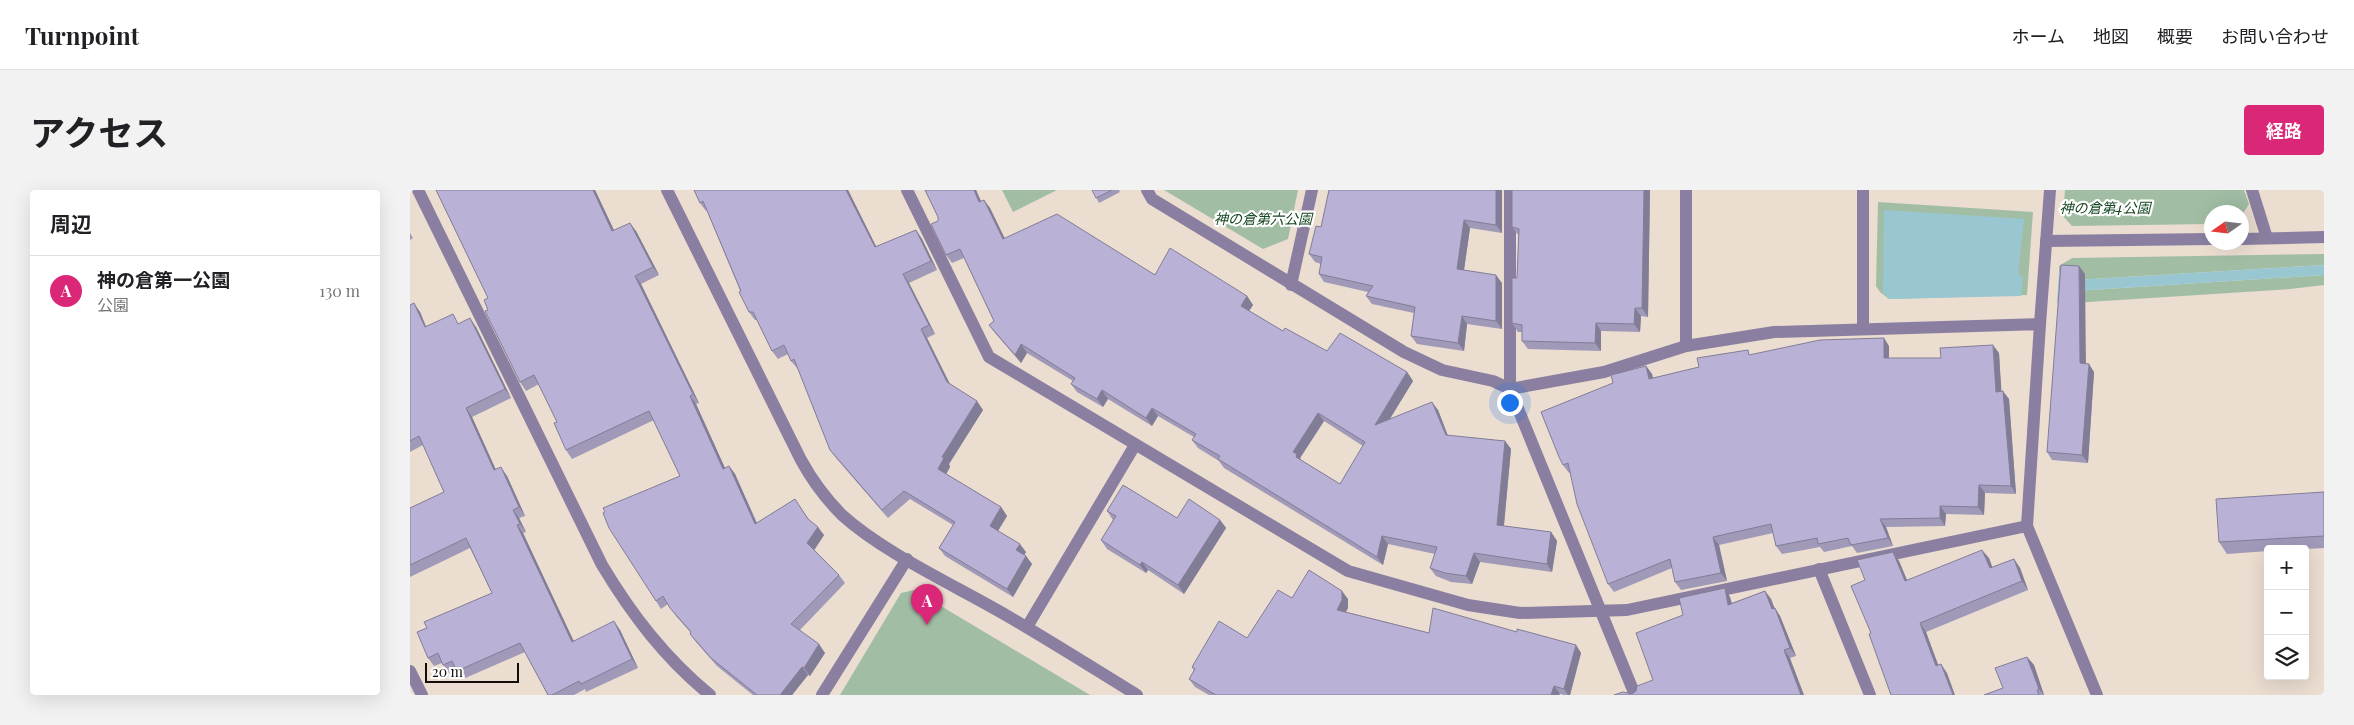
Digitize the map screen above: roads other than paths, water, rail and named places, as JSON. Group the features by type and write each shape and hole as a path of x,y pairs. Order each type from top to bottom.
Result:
{"street":[{"path":"418,190 602,565 629,610 654,641 680,670 710,695"},
{"path":"667,190 812,479 842,514 868,534 907,559 1027,627 1137,695"},
{"path":"907,190 989,357 1348,571 1468,605 1520,614 1628,610 2027,526"},
{"path":"1147,190 1152,199 1404,352 1442,370 1493,381 1510,389 1604,372 1686,346 1774,332 2040,324"},
{"path":"1291,285 1312,190"},
{"path":"1510,190 1510,389 1635,695"},
{"path":"1686,190 1686,346"},
{"path":"1862,190 1863,330"},
{"path":"2050,190 2027,526 2097,695"},
{"path":"2252,190 2267,238"},
{"path":"2249,239 2324,237"},
{"path":"2046,241 2204,239"},
{"path":"1027,627 1135,445"},
{"path":"822,695 907,559"},
{"path":"1819,569 1870,695"},
{"path":"410,672 422,695"}],"water":[{"path":"1884,210 2024,219 2018,274 2023,277 2021,296 1889,299 1883,293"},
{"path":"2324,265 2324,275 2075,291 2057,303 2059,272 2075,280"}],"place":[{"name":"神の倉第一公園","path":"927,625"}],"park label":[{"name":"神の倉第4公園","path":"2105,207"},
{"name":"神の倉第六公園","path":"1263,218"}]}
